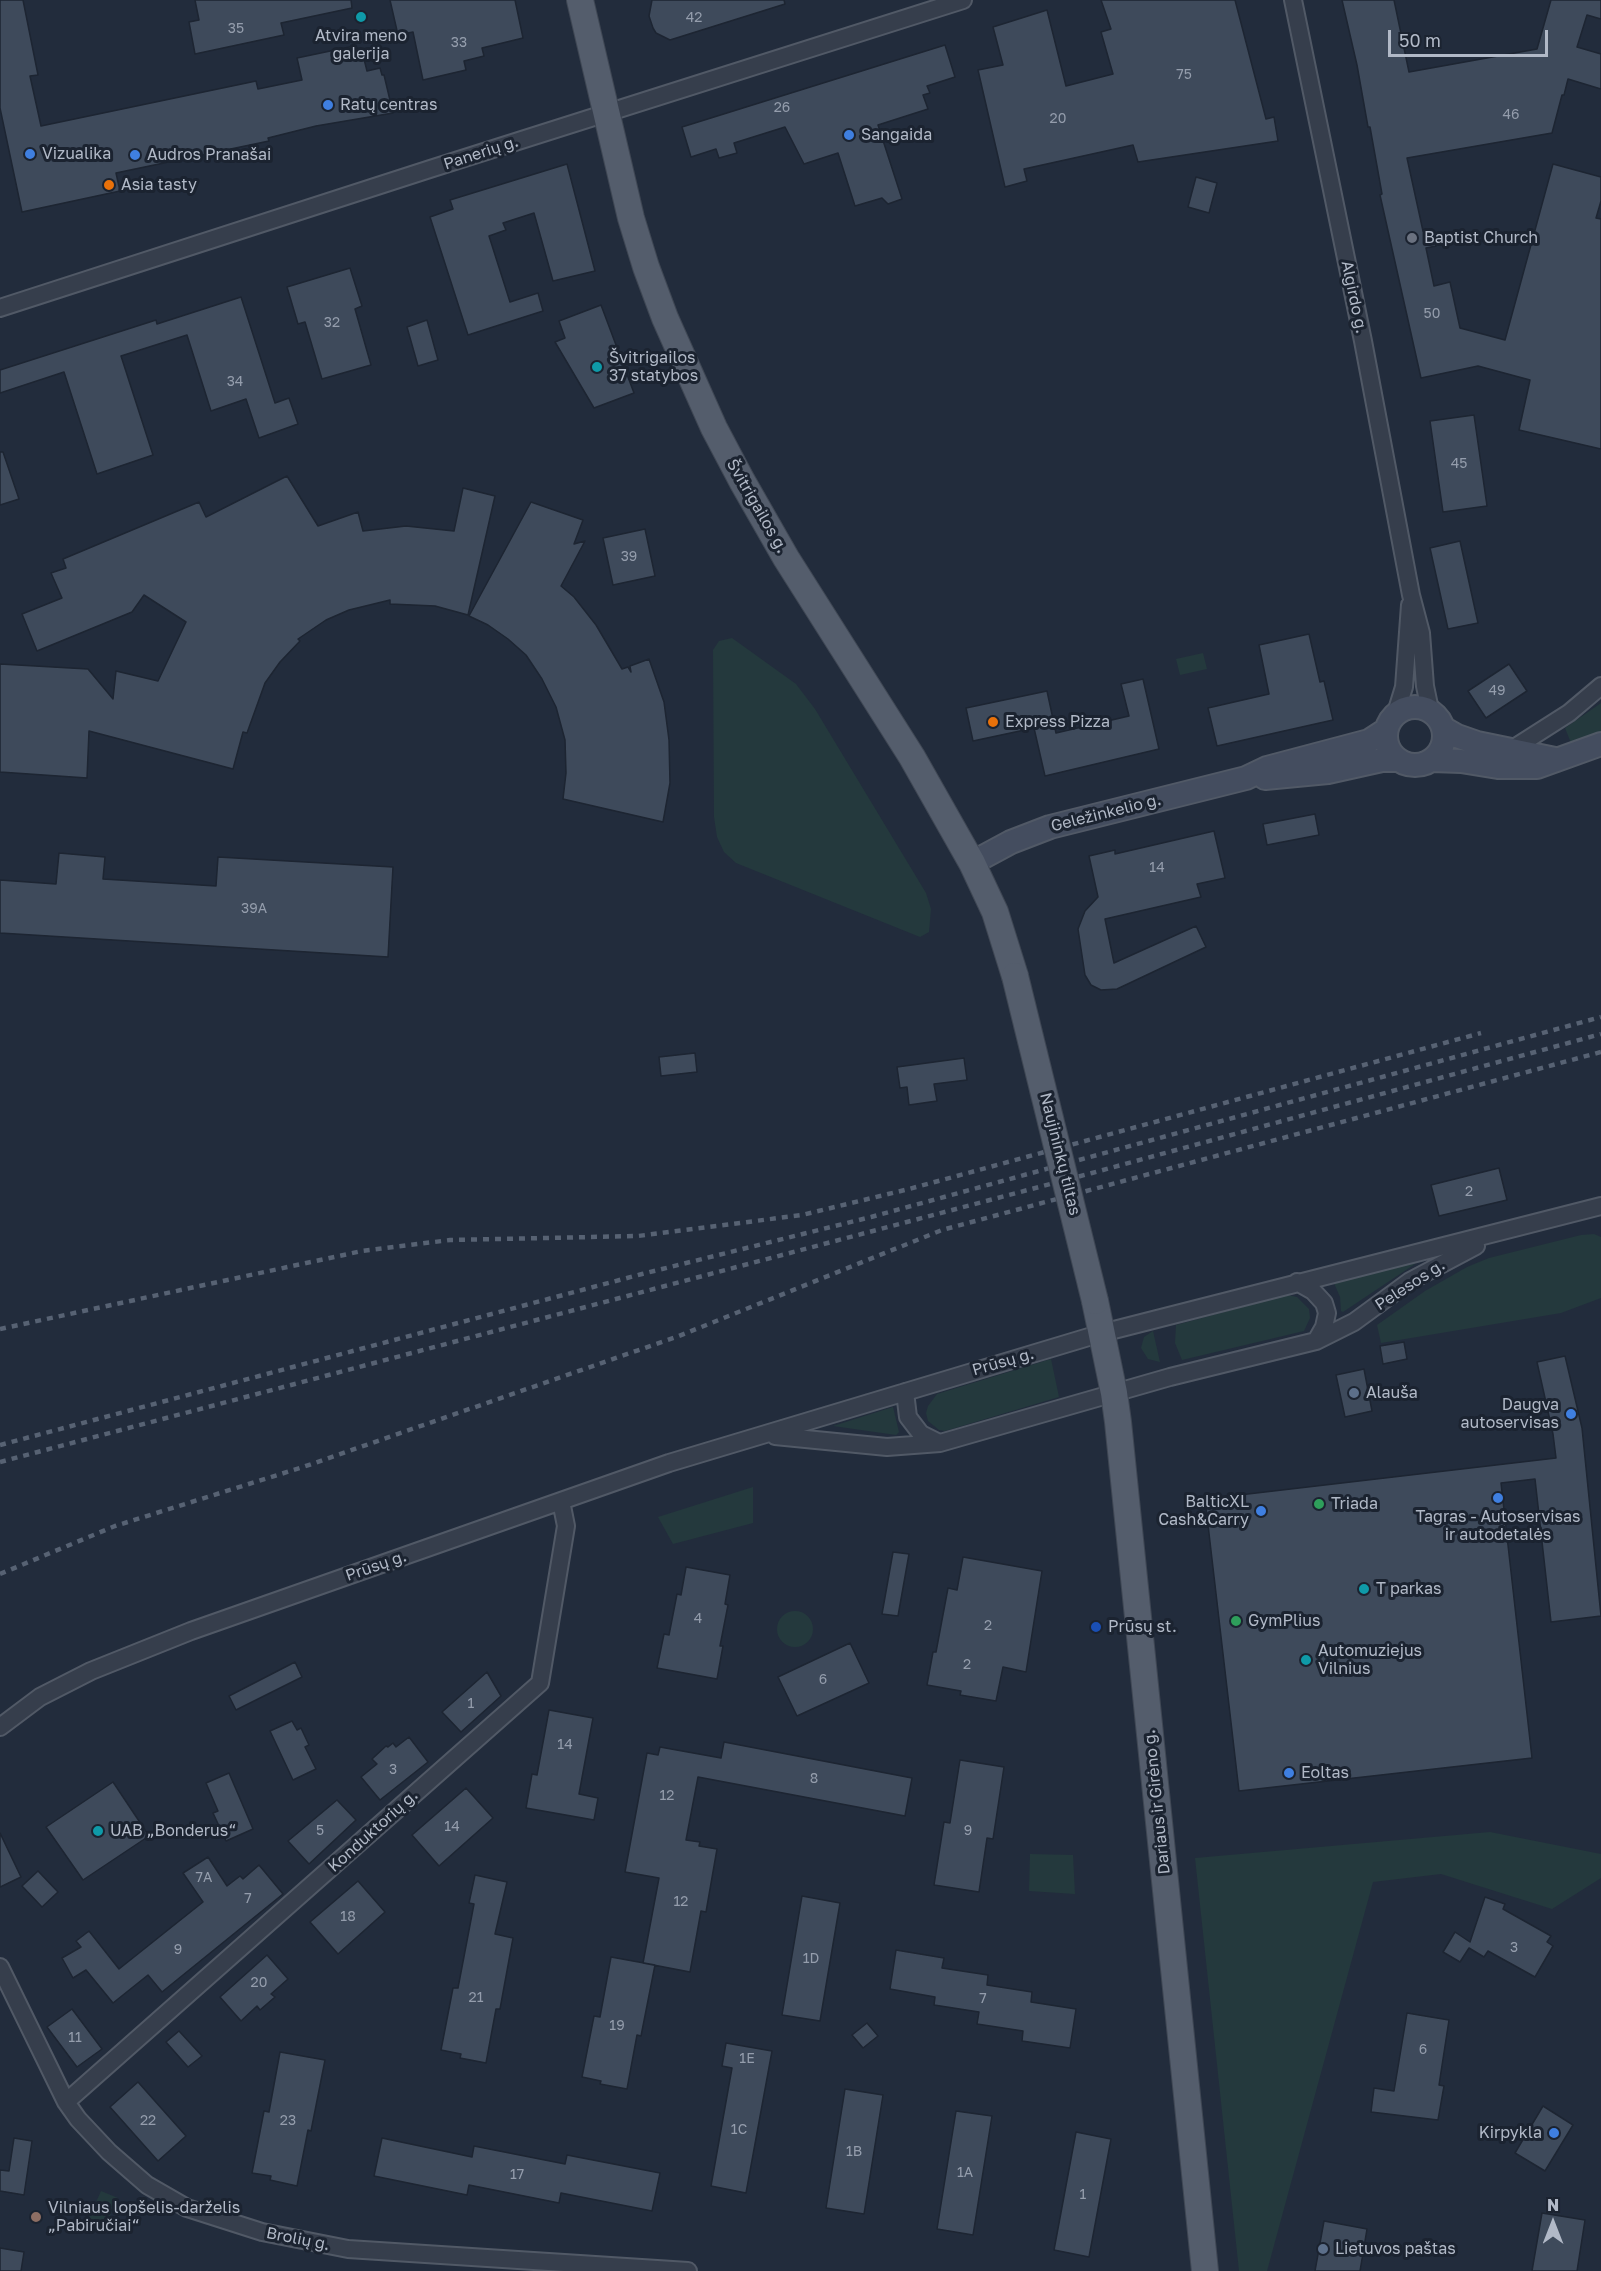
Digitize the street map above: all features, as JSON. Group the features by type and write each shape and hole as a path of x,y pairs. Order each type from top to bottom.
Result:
{"main road":[{"name":"Švitrigailos g.","path":"580,0 631,218 646,267 665,318 714,428 786,558 912,757 972,863 994,912 1015,976"},
{"path":"1556,760 1470,741 1412,706 1391,722 1388,747 1399,760 1415,765 1432,760 1516,768 1537,767 1601,744"},
{"path":"1432,760 1443,745 1437,719"},
{"name":"Geležinkelio g.","path":"972,863 1011,842 1050,827 1246,778 1267,768 1369,741 1391,722"},
{"name":"Geležinkelio g.","path":"1246,778 1328,772 1370,762 1399,760"},
{"name":"Naujininkų tiltas","path":"1015,976 1102,1333"},
{"name":"Dariaus ir Girėno g.","path":"1102,1333 1114,1393 1205,2271"}],"street":[{"name":"Panerių g.","path":"0,308 963,0"},
{"name":"Algirdo g.","path":"1293,0 1363,342 1411,595 1421,633 1425,686 1437,719"},
{"name":"Algirdo g.","path":"1391,722 1404,687 1411,595"},
{"path":"1511,750 1569,713 1601,686"},
{"name":"Pelesos g.","path":"1102,1333 1601,1206"},
{"name":"Pelesos g.","path":"1114,1393 1317,1341 1354,1322 1410,1281 1505,1232"},
{"path":"1297,1282 1313,1291 1324,1303 1327,1313 1324,1327 1317,1341"},
{"name":"Prūsų g.","path":"0,1727 40,1697 91,1671 191,1631 669,1463 1102,1333"},
{"path":"905,1392 908,1417 921,1434 940,1443"},
{"name":"Prūsų g.","path":"765,1435 887,1447 940,1443 1114,1393"},
{"name":"Konduktorių g.","path":"66,2102 540,1683 566,1526 561,1501"},
{"name":"Brolių g.","path":"0,1966 66,2102 78,2119 109,2152 147,2185 187,2208 262,2232 348,2249 688,2271"}],"green space":[{"path":"732,638 796,684 815,709 926,893 931,909 929,932 920,937 736,863 724,852 717,837 714,817 713,650 719,641"},
{"path":"1203,653 1207,669 1180,675 1176,659"},
{"path":"1601,703 1601,731 1571,743 1565,728"},
{"path":"1594,1234 1601,1237 1601,1298 1561,1313 1381,1343 1377,1325 1425,1291 1467,1267 1489,1258 1581,1235"},
{"path":"1414,1262 1415,1264 1343,1312 1341,1311 1340,1297 1334,1283"},
{"path":"1287,1295 1297,1297 1309,1309 1310,1318 1304,1331 1182,1360 1175,1343 1176,1325"},
{"path":"1153,1331 1160,1362 1148,1359 1141,1348 1144,1337"},
{"path":"1051,1359 1059,1397 945,1431 939,1430 928,1421 926,1413 928,1406 937,1394"},
{"path":"893,1407 899,1432 896,1435 833,1426"},
{"path":"753,1487 753,1523 673,1544 658,1517"},
{"path":"795,1611 808,1616 813,1629 808,1642 795,1647 782,1642 777,1629 782,1616"},
{"path":"1490,1832 1601,1854 1601,1878 1552,1909 1441,1874 1373,1882 1267,2271 1239,2271 1195,1858"},
{"path":"1030,1854 1073,1855 1075,1894 1029,1891"},
{"path":"101,2191 118,2198 106,2225 89,2218"}],"building":[{"path":"0,0 23,0 38,75 30,76 41,126 256,81 258,89 302,80 297,58 354,46 362,51 367,71 380,68 384,75 393,113 316,126 268,138 269,141 116,173 120,191 22,212 0,108"},
{"path":"195,0 351,0 352,8 281,23 284,35 195,54 189,22 199,20"},
{"path":"390,0 515,0 523,38 482,48 484,56 464,61 466,70 423,80 413,32 398,35"},
{"path":"652,0 784,0 785,4 670,40 656,33 653,28 649,16"},
{"path":"1101,0 1235,0 1266,119 1274,117 1278,141 1138,162 1133,145 1024,169 1027,181 1005,187 978,70 1003,65 993,27 1047,10 1066,86 1113,74 1101,32 1111,29"},
{"path":"1342,0 1394,0 1409,72 1537,49 1551,0 1601,0 1601,19 1587,15 1577,47 1601,54 1601,89 1568,79 1552,133 1407,158 1423,231 1432,229 1436,246 1426,248 1434,286 1450,282 1460,328 1505,340 1553,164 1601,177 1601,201 1596,218 1601,219 1601,449 1519,430 1530,380 1478,366 1421,378 1380,195 1382,194 1370,127 1368,127"},
{"path":"945,45 955,77 927,86 930,93 923,95 928,109 878,125 902,199 888,204 882,198 855,206 838,153 804,164 785,127 734,143 737,153 719,158 716,149 691,157 682,127"},
{"path":"567,164 595,271 553,281 534,213 503,223 506,230 489,236 510,302 538,293 543,311 468,335 430,217 453,209 450,200"},
{"path":"1196,177 1217,183 1209,213 1188,207"},
{"path":"350,268 362,306 355,309 371,365 322,379 305,322 298,324 287,287"},
{"path":"241,297 275,403 289,398 298,424 259,438 246,399 211,411 187,335 121,356 153,455 97,474 64,372 0,393 0,370 156,320 157,324"},
{"name":"Švitrigailos 37 statybos","path":"601,305 634,393 594,408 555,342 565,338 559,321"},
{"path":"427,320 438,360 418,366 407,327"},
{"path":"1474,415 1487,506 1443,512 1430,421"},
{"path":"0,452 3,452 19,499 0,505"},
{"path":"287,476 318,526 358,512 363,531 406,526 454,531 463,488 495,496 468,615 435,606 390,604 390,600 349,610 326,620 298,639 300,641 280,662 265,683 247,733 243,732 233,769 89,731 87,778 0,772 0,664 88,669 113,699 116,671 158,681 186,622 144,595 132,612 37,651 22,614 62,598 51,573 66,568 63,559 199,502 206,517"},
{"path":"531,502 583,520 574,544 585,541 561,586 574,597 596,625 622,669 628,667 631,672 630,666 649,659 664,702 669,740 670,783 663,822 563,799 566,773 565,740 556,707 542,679 526,655 508,639 488,625 469,616"},
{"path":"645,529 655,576 613,585 603,538"},
{"path":"1460,541 1478,623 1448,629 1430,548"},
{"path":"1309,634 1320,682 1324,681 1333,720 1217,746 1208,708 1269,694 1259,645"},
{"path":"1509,664 1527,691 1486,718 1468,691"},
{"path":"1143,679 1159,749 1045,776 1034,728 973,741 966,708 1047,691 1056,733 1129,716 1121,684"},
{"path":"1315,814 1319,835 1267,845 1263,824"},
{"path":"1214,831 1225,878 1197,884 1201,897 1105,919 1114,963 1196,926 1206,947 1117,989 1101,990 1091,985 1085,975 1078,929 1085,911 1098,897 1089,856 1115,850 1115,854"},
{"path":"59,853 105,857 103,879 216,886 218,857 393,867 388,957 0,933 0,880 56,884"},
{"path":"695,1053 697,1072 661,1076 659,1057"},
{"path":"964,1058 967,1080 934,1084 937,1101 909,1105 907,1087 900,1088 897,1067"},
{"path":"1499,1168 1507,1200 1439,1216 1431,1185"},
{"path":"1404,1342 1407,1359 1383,1364 1380,1346"},
{"name":"T parkas","path":"1565,1356 1582,1428 1601,1616 1551,1622 1535,1479 1501,1483 1532,1758 1239,1791 1205,1499 1556,1458 1537,1362"},
{"name":"Alauša","path":"1364,1369 1372,1411 1345,1417 1336,1375"},
{"path":"893,1552 909,1554 898,1616 882,1614"},
{"path":"963,1557 1042,1571 1026,1672 1003,1667 996,1701 960,1695 961,1691 927,1685 933,1652 936,1652 948,1588 957,1590"},
{"path":"686,1567 730,1575 725,1604 728,1605 720,1646 723,1646 717,1679 657,1668 664,1634 669,1635 677,1594 681,1595"},
{"path":"850,1643 869,1683 797,1716 778,1677"},
{"path":"295,1662 302,1677 236,1710 229,1696"},
{"path":"487,1672 501,1696 461,1732 442,1712"},
{"path":"549,1710 593,1718 579,1794 598,1798 594,1820 526,1808 532,1774 537,1775"},
{"path":"292,1721 297,1730 301,1728 309,1745 305,1747 316,1769 293,1780 270,1731"},
{"path":"409,1737 428,1762 380,1800 361,1777 377,1764 372,1759 386,1746 393,1743 396,1747"},
{"path":"724,1742 912,1778 905,1816 698,1777 686,1840 700,1842 699,1846 717,1849 706,1912 701,1911 690,1972 643,1963 659,1878 625,1872 647,1753 658,1755 660,1747 721,1758"},
{"path":"960,1760 1004,1767 993,1839 987,1838 979,1892 934,1885 944,1822 950,1823"},
{"path":"229,1773 253,1829 226,1841 213,1813 218,1811 206,1783"},
{"name":"UAB „Bonderus“","path":"113,1782 149,1836 83,1880 46,1827"},
{"path":"466,1788 493,1818 439,1866 412,1835"},
{"path":"337,1800 356,1820 309,1864 288,1841"},
{"path":"0,1833 21,1877 0,1887"},
{"path":"208,1857 227,1886 240,1876 243,1879 259,1865 283,1894 162,1992 148,1975 113,2003 86,1970 73,1978 62,1958 81,1947 76,1941 89,1931 119,1969 203,1902 183,1873"},
{"path":"38,1871 58,1892 42,1907 22,1886"},
{"path":"475,1875 507,1882 495,1934 513,1938 500,2009 496,2009 486,2063 460,2058 461,2054 441,2050 453,1988 458,1988 474,1904 469,1903"},
{"path":"358,1881 385,1912 338,1954 310,1922"},
{"path":"802,1896 840,1903 820,2021 782,2015"},
{"path":"1485,1897 1505,1904 1503,1909 1551,1936 1547,1942 1553,1946 1535,1977 1488,1951 1484,1957 1469,1948 1460,1962 1443,1952 1455,1932 1470,1942"},
{"path":"896,1950 944,1958 942,1968 988,1975 987,1985 1032,1992 1031,2002 1076,2009 1070,2048 1022,2041 1023,2031 977,2024 979,2012 934,2005 935,1997 890,1989"},
{"path":"267,1955 288,1979 271,1994 275,1997 260,2010 257,2006 241,2021 220,1997"},
{"path":"611,1957 655,1965 641,2036 637,2035 627,2089 600,2084 601,2081 582,2077 594,2016 600,2017"},
{"path":"72,2009 102,2049 77,2067 47,2027"},
{"path":"1407,2013 1449,2020 1439,2085 1444,2086 1438,2120 1371,2112 1374,2088 1394,2091"},
{"path":"867,2023 878,2036 863,2048 852,2035"},
{"path":"179,2031 202,2056 188,2067 166,2042"},
{"path":"726,2043 772,2051 746,2193 711,2186 732,2068 722,2066"},
{"path":"280,2052 325,2060 297,2186 270,2180 271,2176 252,2173 264,2111 269,2112"},
{"path":"138,2082 186,2136 158,2161 110,2107"},
{"path":"845,2089 883,2095 864,2214 826,2208"},
{"path":"1543,2106 1573,2125 1545,2171 1515,2153"},
{"path":"956,2111 992,2116 973,2235 937,2229"},
{"path":"1076,2132 1111,2139 1089,2257 1054,2250"},
{"path":"14,2138 32,2141 24,2195 0,2191 0,2170 9,2171"},
{"path":"382,2138 472,2157 474,2146 565,2164 567,2155 660,2173 652,2211 561,2193 559,2203 469,2185 467,2195 374,2176"},
{"path":"1542,2213 1585,2220 1577,2271 1532,2271"},
{"path":"1324,2221 1367,2229 1360,2271 1315,2271"},
{"path":"0,2248 24,2252 21,2271 0,2271"}],"railway":[{"path":"0,1445 642,1274 871,1217 1601,1017"},
{"path":"0,1329 362,1251 450,1240 638,1236 802,1215 909,1189 1481,1033"},
{"path":"0,1462 1092,1173 1601,1034"},
{"path":"0,1574 115,1526 303,1467 679,1336 942,1230 1601,1052"}],"place":[{"name":"Atvira meno galerija","path":"361,17"},
{"name":"Ratų centras","path":"328,105"},
{"name":"Sangaida","path":"849,135"},
{"name":"Vizualika","path":"30,154"},
{"name":"Audros Pranašai","path":"135,155"},
{"name":"Asia tasty","path":"109,185"},
{"name":"Baptist Church","path":"1412,238"},
{"name":"Švitrigailos 37 statybos","path":"597,367"},
{"name":"Express Pizza","path":"993,722"},
{"name":"Alauša","path":"1354,1393"},
{"name":"Daugva autoservisas","path":"1571,1414"},
{"name":"Tagras - Autoservisas ir autodetalės","path":"1498,1498"},
{"name":"Triada","path":"1319,1504"},
{"name":"BalticXL Cash&Carry","path":"1261,1511"},
{"name":"T parkas","path":"1364,1589"},
{"name":"GymPlius","path":"1236,1621"},
{"name":"Prūsų st.","path":"1096,1627"},
{"name":"Automuziejus Vilnius","path":"1306,1660"},
{"name":"Eoltas","path":"1289,1773"},
{"name":"UAB „Bonderus“","path":"98,1831"},
{"name":"Kirpykla","path":"1554,2133"},
{"name":"Vilniaus lopšelis-darželis „Pabiručiai“","path":"36,2217"},
{"name":"Lietuvos paštas","path":"1323,2249"}]}
